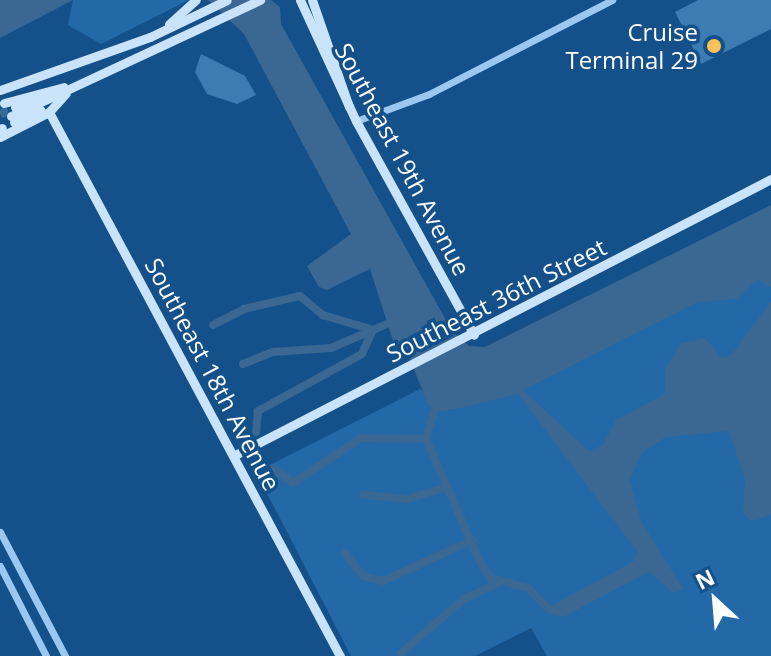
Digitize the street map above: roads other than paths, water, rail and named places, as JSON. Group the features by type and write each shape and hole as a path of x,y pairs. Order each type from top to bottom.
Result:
{"street":[{"path":"145,56 150,37 196,0"},
{"path":"0,90 29,77 150,37 227,0"},
{"path":"71,87 35,89 9,113 145,56 260,0"},
{"name":"Southeast 19th Avenue","path":"300,0 356,121 470,337"},
{"path":"312,0 349,107"},
{"path":"356,121 429,94 612,0"},
{"path":"29,77 35,89"},
{"path":"1,131 49,112 71,87"},
{"name":"Southeast 18th Avenue","path":"49,112 237,454 340,656"},
{"name":"Southeast 36th Street","path":"237,454 470,337 771,179"},
{"path":"0,532 65,656"},
{"path":"0,566 46,656"}],"waterway":[{"path":"213,325 244,309 300,296 323,315 373,330 362,354 258,411 256,432"},
{"path":"243,364 273,352 331,348 389,323"},
{"path":"435,409 426,439 480,562 491,578 528,588 547,608"},
{"path":"273,468 293,483 361,438 426,439"},
{"path":"364,495 408,499 447,487"},
{"path":"345,553 363,576 383,581 473,540"},
{"path":"401,653 464,599 500,582"}],"tunnel":[{"path":"0,114 8,110"}],"place":[{"name":"Cruise Terminal 29","path":"714,46"}]}
